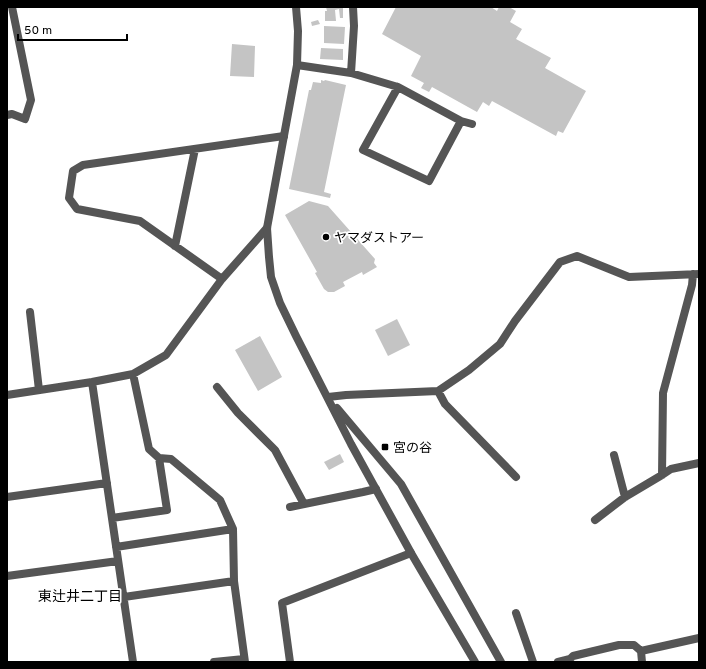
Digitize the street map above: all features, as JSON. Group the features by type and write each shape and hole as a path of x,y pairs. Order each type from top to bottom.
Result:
{"street":[{"path":"7,115 12,114 25,119 32,100 12,7"},
{"path":"296,7 298,31 297,65 267,228 268,257 271,277 280,304 351,444 411,553 474,661"},
{"path":"351,73 354,26 352,7"},
{"path":"297,65 351,73 398,87 461,121 472,124"},
{"path":"398,87 363,150 429,181 461,121"},
{"path":"222,280 140,222 77,209 69,198 73,171 84,165 284,136"},
{"path":"175,246 195,149"},
{"path":"7,395 133,374 166,355 222,280 267,228"},
{"path":"328,397 438,391 469,370 500,344 515,321 560,262 577,256 629,276 696,274 663,393 662,475"},
{"path":"30,312 39,390"},
{"path":"133,374 149,449 159,458 171,459 220,500 233,529 234,581 244,660 214,662"},
{"path":"92,382 133,662"},
{"path":"217,388 238,413 275,450 304,504"},
{"path":"438,391 445,404 516,477"},
{"path":"328,397 401,484 501,662"},
{"path":"614,455 625,497"},
{"path":"112,518 167,510 159,458"},
{"path":"594,520 625,497 671,469 699,462"},
{"path":"7,497 107,484"},
{"path":"290,507 376,489"},
{"path":"116,547 233,529"},
{"path":"290,662 282,603 411,553"},
{"path":"7,576 118,560"},
{"path":"124,597 234,581"},
{"path":"516,613 533,662"},
{"path":"558,662 570,659 573,656 619,645 634,645 641,657 699,638"}],"building":[{"path":"326,7 343,7 343,18 340,18 339,9 335,10 336,21 325,21 325,11 327,11"},
{"path":"396,7 491,7 497,11 499,7 509,7 516,11 510,22 522,29 516,39 551,58 545,68 586,91 563,133 558,131 556,136 492,101 489,106 483,102 477,112 432,87 429,92 421,88 424,83 411,76 421,56 382,34"},
{"path":"318,20 320,24 312,26 311,22"},
{"path":"324,26 345,27 344,44 324,43"},
{"path":"232,44 255,46 254,77 230,76"},
{"path":"321,48 343,49 343,60 320,59"},
{"path":"321,80 346,85 324,192 331,194 330,198 289,189 309,90 311,90 313,82 321,83"},
{"name":"ヤマダストアー","path":"309,201 328,206 375,259 374,263 377,267 363,275 362,272 343,282 345,286 334,292 328,292 324,289 315,273 317,272 285,215"},
{"path":"397,319 410,345 388,356 375,330"},
{"path":"260,336 282,377 258,391 235,350"},
{"path":"340,454 344,462 329,470 324,462"}],"place":[{"name":"ヤマダストアー","path":"326,237"},
{"name":"宮の谷","path":"385,447"}],"district":[{"name":"東辻井二丁目","path":"80,596"}]}
